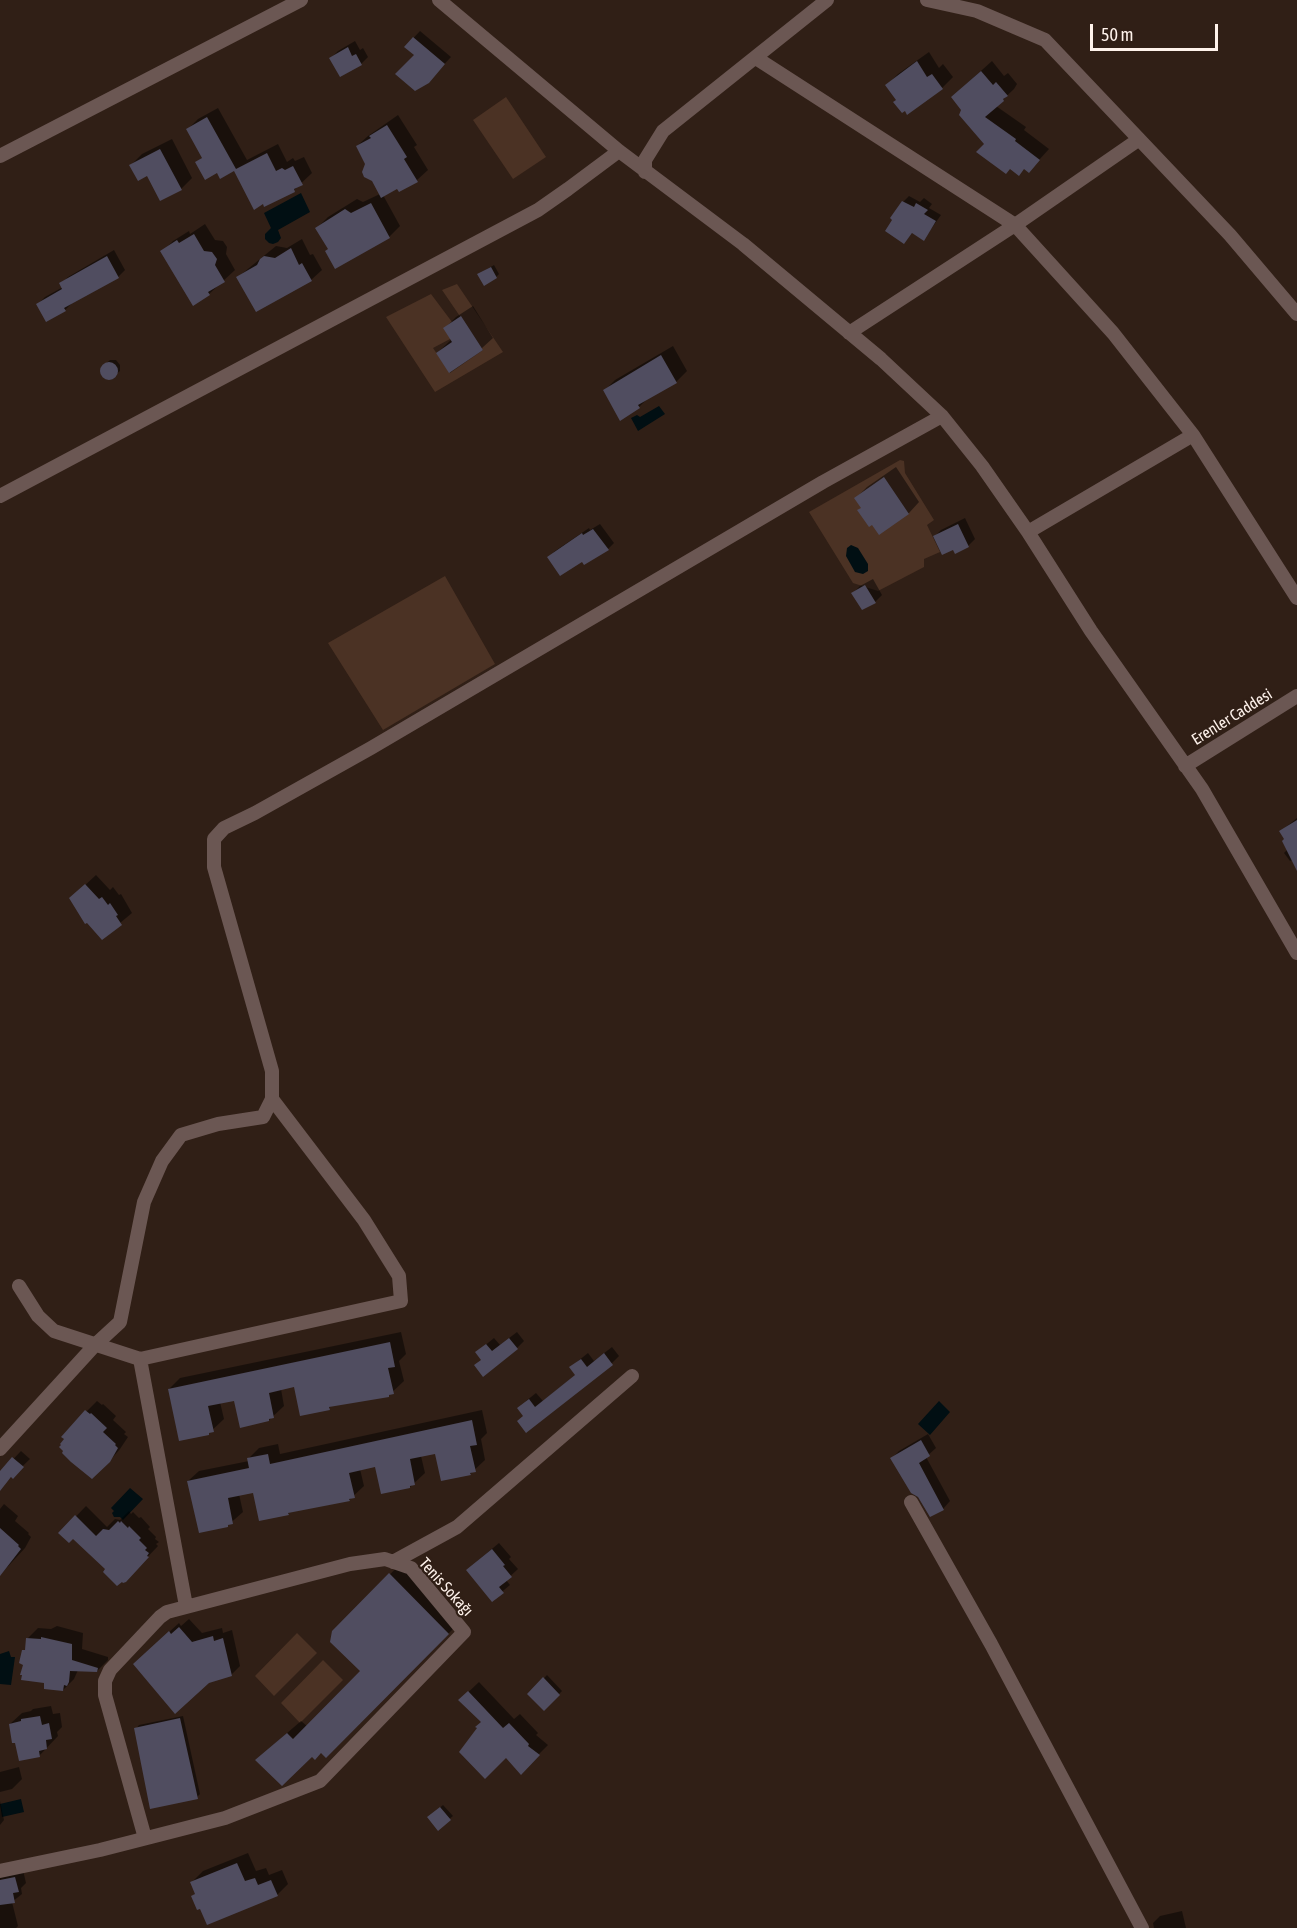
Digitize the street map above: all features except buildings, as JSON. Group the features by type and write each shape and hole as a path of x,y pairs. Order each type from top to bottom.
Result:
{"street":[{"path":"0,156 301,0"},
{"path":"439,0 645,172 742,244 881,359 942,416 982,466 1028,532 1091,631 1202,789 1297,953"},
{"path":"645,172 645,160 663,131 827,0"},
{"path":"927,0 977,11 1045,40 1230,235 1297,314"},
{"path":"756,58 1015,225 1113,333 1192,435 1297,598"},
{"path":"849,333 1015,225 1138,140"},
{"path":"0,496 538,210 619,151"},
{"path":"0,1449 95,1345 120,1322 144,1202 162,1161 181,1135 218,1124 263,1117 272,1099 272,1071 214,867 214,839 224,828 371,748 813,488 942,416"},
{"path":"1028,532 1192,435"},
{"name":"Erenler Caddesi","path":"1185,766 1297,696"},
{"path":"19,1286 38,1316 54,1331 140,1359 401,1301 399,1276 364,1220 272,1099"},
{"path":"140,1359 186,1606"},
{"path":"393,1562 457,1527 632,1376"},
{"path":"911,1502 991,1644 1142,1928"},
{"name":"Tenis Sokağı","path":"0,1871 100,1850 225,1818 320,1781 464,1632 411,1568 385,1559 350,1564 167,1612 110,1670 105,1681 105,1695 145,1838"}],"shaded area":[{"path":"506,97 546,157 513,179 473,120"},
{"path":"301,193 310,212 278,230 281,238 278,242 269,243 265,239 265,234 271,228 264,213"},
{"path":"457,284 503,352 435,392 386,317 431,294 452,322 450,339 433,348 450,373 483,350 442,290"},
{"path":"659,406 665,414 638,431 631,418 637,415 640,417"},
{"path":"900,460 904,461 905,473 934,520 927,525 940,552 924,559 924,567 878,591 853,583 809,512"},
{"path":"851,545 858,548 868,564 868,571 863,574 855,572 846,556 847,548"},
{"path":"445,576 495,664 383,730 328,643"},
{"path":"939,1401 950,1412 930,1435 918,1424"},
{"path":"130,1488 143,1499 123,1520 120,1517 114,1517 112,1513 114,1511 111,1508"},
{"path":"297,1633 317,1653 274,1696 255,1676"},
{"path":"9,1651 11,1657 15,1657 11,1685 0,1684 0,1654"},
{"path":"323,1660 343,1680 300,1723 281,1703"},
{"path":"21,1799 24,1812 2,1817 0,1804"}]}
